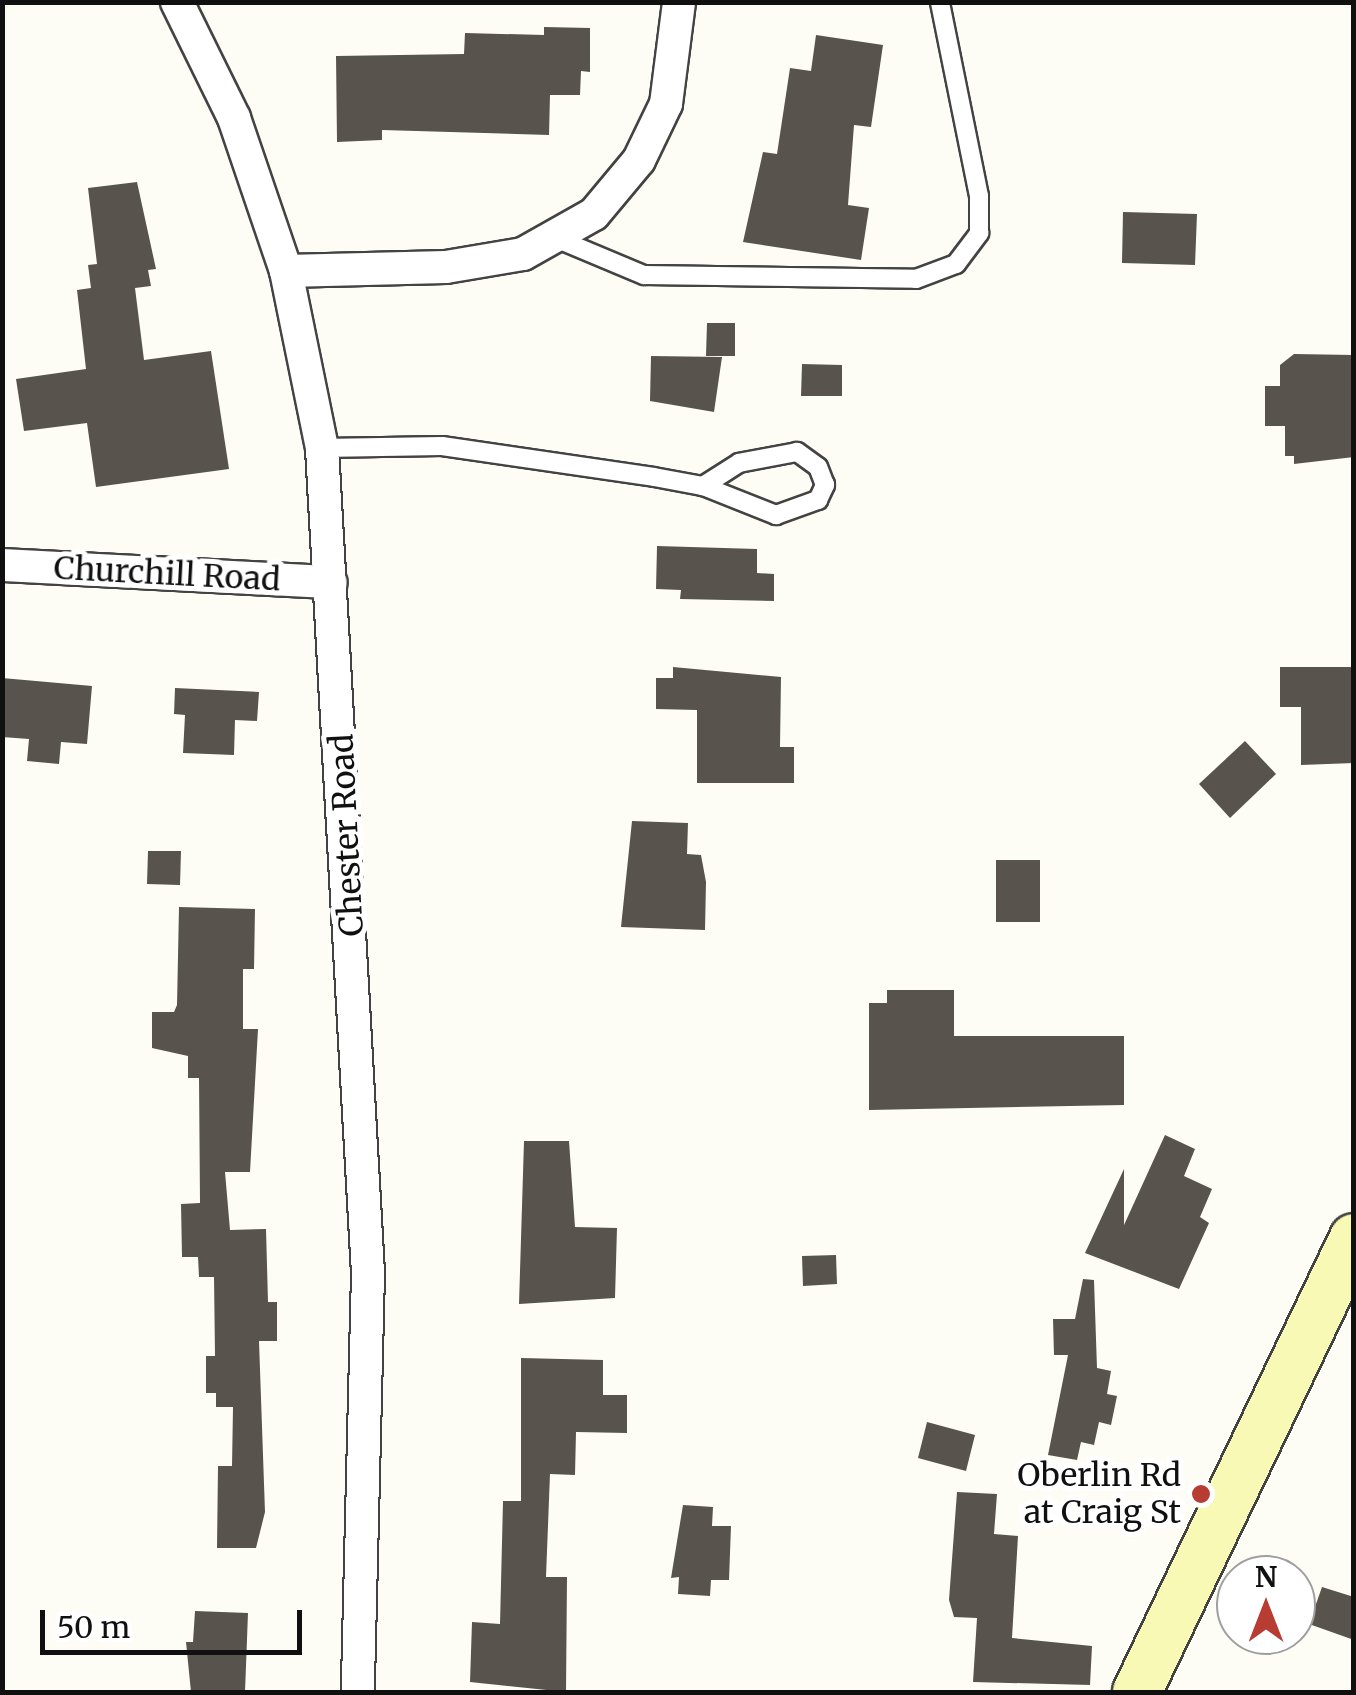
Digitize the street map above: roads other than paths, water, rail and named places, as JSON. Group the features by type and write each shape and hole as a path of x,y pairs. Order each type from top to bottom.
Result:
{"main road":[{"path":"1137,1692 1354,1238"}],"street":[{"name":"Chester Road","path":"177,2 234,118 286,271 322,448 368,1273 358,1692"},
{"path":"286,271 446,266 523,254 594,214 639,160 666,104 680,2"},
{"name":"Churchill Road","path":"2,566 331,582"}],"lane":[{"path":"553,236 644,275 916,279 956,264 980,233 978,196 940,2"},
{"path":"322,448 442,446 703,486 776,515 818,500 824,485 818,467 797,452 740,463 703,486"}],"place":[{"name":"Oberlin Rd at Craig St","path":"1201,1494"}]}
